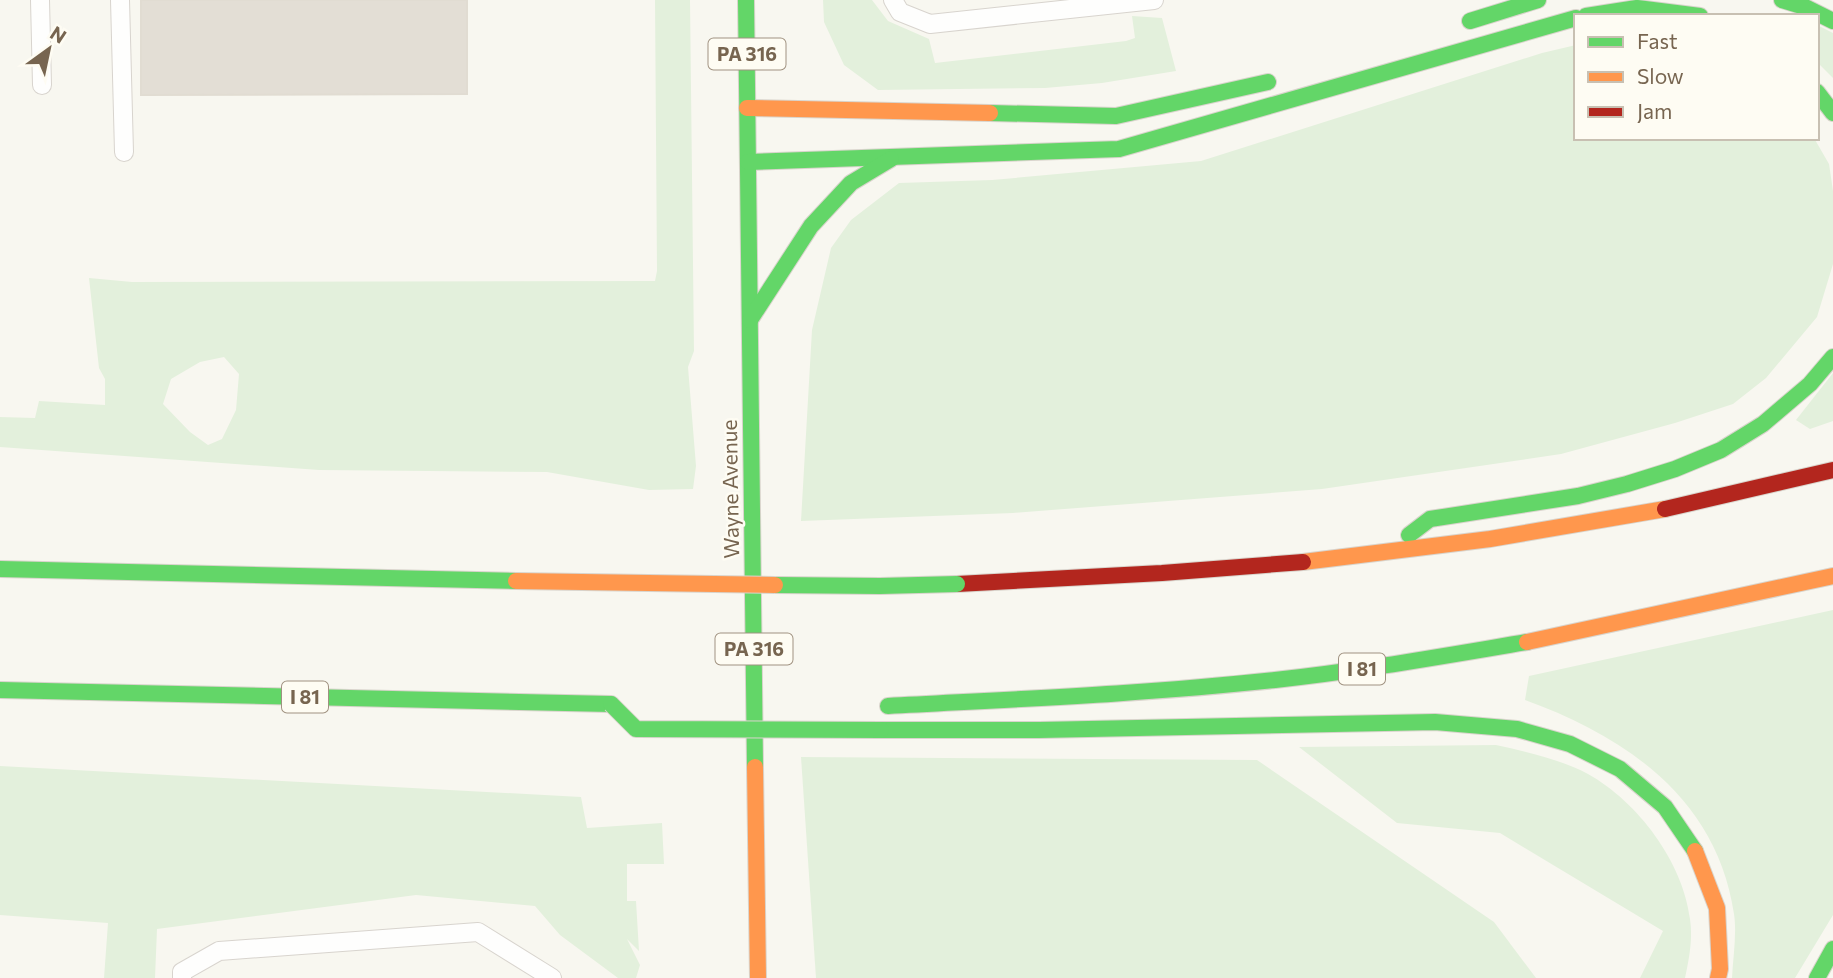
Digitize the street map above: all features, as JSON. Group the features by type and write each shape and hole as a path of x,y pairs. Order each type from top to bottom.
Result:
{"main road":[{"name":"Wayne Avenue","path":"746,0 758,978"},
{"path":"1460,24 1538,0"},
{"path":"1782,0 1805,7 1833,21"},
{"path":"1599,14 1637,8 1684,14"},
{"path":"748,162 1119,149 1574,19"},
{"path":"747,108 1116,116 1290,77"},
{"path":"1819,95 1833,113"},
{"path":"750,320 811,226 851,183 895,156"},
{"path":"1386,552 1430,519 1591,494 1670,472 1739,440 1785,409 1828,366 1833,356"},
{"path":"0,569 880,586 1141,575 1286,564 1542,530 1694,503 1833,470"},
{"name":"I 81","path":"876,706 1139,692 1275,680 1401,663 1549,638 1833,576"},
{"name":"I 81","path":"0,690 638,704"},
{"path":"611,704 636,729 1039,730 1435,722 1517,729 1570,744 1620,769 1665,807 1698,855 1717,908 1720,969 1718,978"},
{"path":"733,705 774,705"},
{"path":"1816,978 1833,949"}],"lane":[{"path":"40,0 43,85"},
{"path":"120,0 124,152"},
{"path":"892,0 900,12 930,24 1154,0"},
{"path":"182,978 182,972 219,951 478,932 552,978"}],"green space":[{"path":"655,0 690,0 694,351 688,367 696,466 693,489 649,490 547,472 319,470 0,447 0,417 35,418 39,401 105,405 105,379 99,368 89,278 132,282 655,281","holes":["224,357 239,374 236,410 222,439 208,445 190,432 163,404 171,379 200,362"]},
{"path":"823,0 872,0 888,21 929,39 935,63 1126,41 1135,38 1132,16 1162,18 1176,71 1102,83 1045,88 878,90 844,65 824,22"},
{"path":"1819,26 1833,33 1833,78 1819,64"},
{"path":"1574,45 1574,140 1815,140 1829,164 1833,191 1833,264 1817,317 1766,378 1733,404 1561,454 1322,489 1013,513 801,521 812,330 831,248 851,220 899,183 992,180 1201,161 1542,53"},
{"path":"1833,373 1833,421 1810,429 1796,420"},
{"path":"1833,610 1833,915 1795,978 1732,978 1734,914 1724,873 1709,837 1687,806 1661,778 1631,754 1563,715 1525,700 1529,676"},
{"path":"1496,745 1555,760 1588,774 1624,800 1640,817 1668,855 1686,898 1691,934 1685,978 1640,978 1663,931 1500,833 1397,823 1299,747"},
{"path":"801,757 1257,760 1494,922 1536,978 816,978"},
{"path":"0,766 581,797 587,828 662,823 664,864 627,864 627,901 636,901 639,951 627,939 640,965 636,978 618,978 560,935 535,906 416,895 157,929 155,978 104,978 108,923 0,915"}],"building":[{"path":"141,0 467,0 467,94 141,95"}],"traffic: fast":[{"path":"746,0 755,767"},
{"path":"1470,21 1538,0"},
{"path":"1782,0 1805,7 1833,21"},
{"path":"1599,14 1637,8 1684,14"},
{"path":"748,162 1119,149 1574,19"},
{"path":"990,113 1116,116 1268,82"},
{"path":"1819,95 1833,113"},
{"path":"750,320 811,226 851,183 891,159"},
{"path":"1409,535 1430,519 1578,496 1675,469 1721,450 1763,424 1810,384 1833,357"},
{"path":"0,569 516,581"},
{"path":"775,585 957,584"},
{"path":"888,706 1227,685 1401,663 1527,642"},
{"path":"0,690 611,704"},
{"path":"611,704 636,729 881,730"},
{"path":"881,730 1039,730 1435,722 1517,729 1570,744 1620,769 1665,807 1695,851"},
{"path":"1817,978 1833,949"}],"traffic: slow":[{"path":"747,108 990,113"},
{"path":"1303,562 1490,539 1665,509"},
{"path":"1527,642 1833,576"},
{"path":"516,581 775,585"},
{"path":"755,767 758,978"},
{"path":"1695,851 1717,908 1720,969 1718,978"}],"traffic: jam":[{"path":"1665,509 1833,470"},
{"path":"957,584 1303,562"}]}
